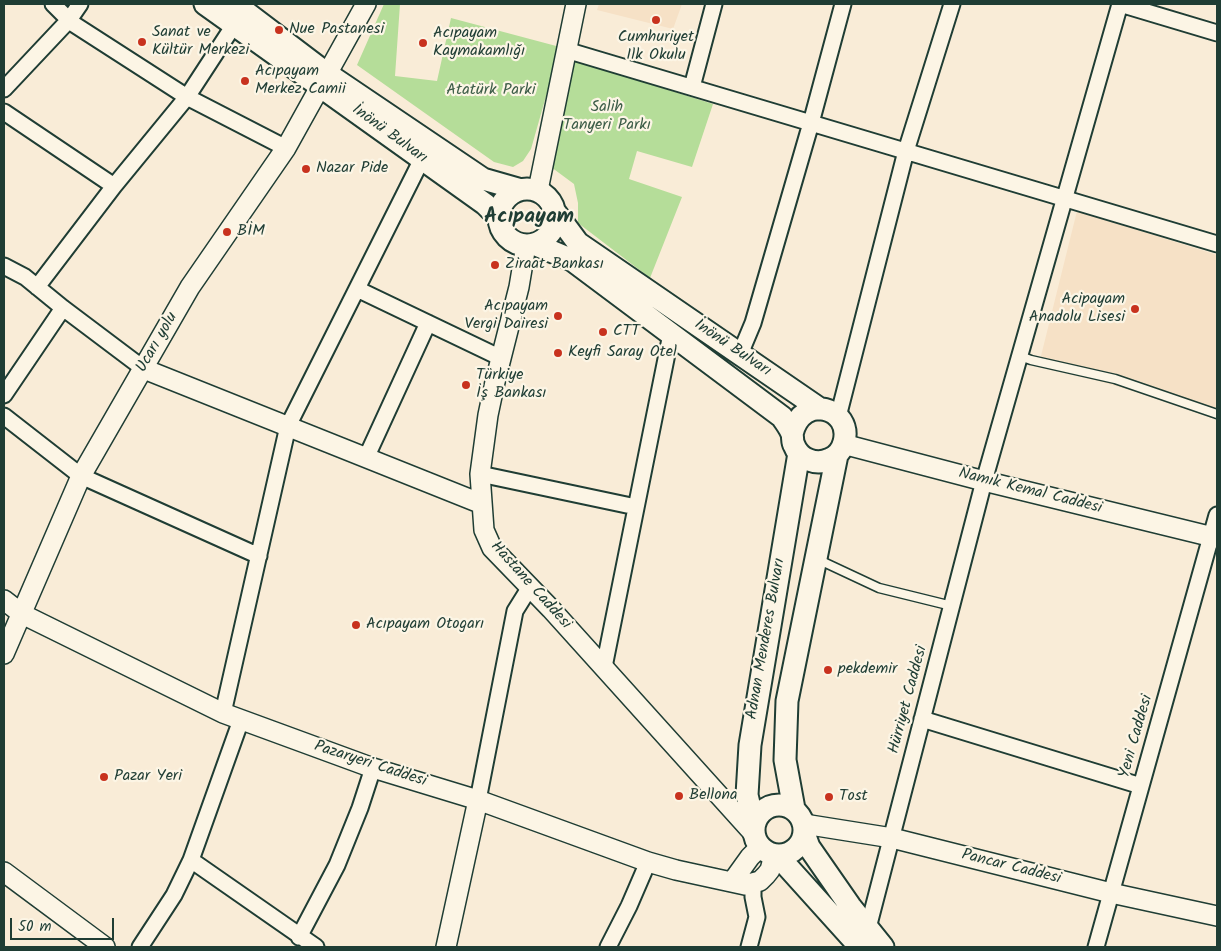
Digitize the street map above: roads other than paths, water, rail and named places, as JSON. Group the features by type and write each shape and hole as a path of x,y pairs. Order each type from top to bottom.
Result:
{"main road":[{"name":"İnönü Bulvarı","path":"205,4 234,25 483,179 528,190"},
{"name":"İnönü Bulvarı","path":"235,4 323,80 422,159 485,204 498,217"},
{"path":"528,190 546,195 556,212 553,229 549,236 542,241 530,245 517,244 503,233 498,217 504,200 510,194 528,190"},
{"name":"İnönü Bulvarı","path":"556,212 578,243 829,413"},
{"name":"İnönü Bulvarı","path":"530,245 572,260 782,417 795,444"},
{"path":"810,410 829,413 844,426 846,436 840,450 828,460 817,462 807,459 795,444 794,424 800,416 810,410"},
{"name":"Adnan Menderes Bulvarı","path":"795,444 750,745 747,795 764,843 864,938 884,947"},
{"name":"Adnan Menderes Bulvarı","path":"840,450 815,559 786,702 785,760 801,822 810,848 850,906 864,938"},
{"path":"778,804 786,806 801,822 802,841 797,848 789,853 764,843 762,811 769,807 778,804"}],"street":[{"path":"53,4 69,20 187,97 286,148"},
{"path":"4,89 69,20 80,4"},
{"name":"Ucarı yolu","path":"4,654 81,476 190,286 286,148 366,4"},
{"path":"528,190 566,50 576,4"},
{"path":"692,87 714,4"},
{"path":"740,354 753,323 811,123 843,4"},
{"path":"829,413 906,151 952,4"},
{"path":"1120,4 1217,33"},
{"name":"Hürriyet Caddesi","path":"864,938 892,838 984,481 1120,4"},
{"path":"38,287 114,186 187,97 234,25"},
{"path":"566,50 1217,244"},
{"path":"4,112 114,186"},
{"path":"223,713 288,426 422,159"},
{"name":"Hastane Caddesi","path":"530,245 488,415 480,474 484,530 492,548 604,667 764,843"},
{"path":"4,266 25,277 144,369 482,504"},
{"path":"357,289 501,358"},
{"path":"4,395 63,308"},
{"path":"366,458 428,323"},
{"path":"604,667 671,334"},
{"path":"4,416 81,476 259,556"},
{"name":"Namık Kemal Caddesi","path":"840,450 984,481 1215,537"},
{"path":"480,474 636,507"},
{"name":"Yeni Caddesi","path":"1096,947 1141,786 1215,537 1217,516"},
{"path":"446,947 478,800 515,611 530,587"},
{"name":"Pazaryeri Caddesi","path":"4,600 22,614 223,713 241,720 373,768 478,800 648,862 745,885 753,884"},
{"path":"922,719 1141,786"},
{"path":"140,947 174,895 191,860 241,720"},
{"path":"299,937 337,865 360,808 373,768"},
{"name":"Pancar Caddesi","path":"801,822 892,838 1111,893 1217,916"},
{"path":"732,882 750,857 764,843"},
{"path":"748,947 757,917 753,897 753,884 760,881 770,870 764,843"},
{"path":"191,860 299,937 316,947"},
{"path":"608,947 629,906 648,862"},
{"path":"4,872 105,947"}],"lane":[{"path":"1020,356 1115,379 1217,414"},
{"path":"815,559 879,588 952,606"}],"place":[{"name":"Cumhuriyet Ilk Okulu","path":"656,20"},
{"name":"Nue Pastanesi","path":"279,30"},
{"name":"Sanat ve Kültür Merkezi","path":"142,42"},
{"name":"Acıpayam Kaymakamlığı","path":"423,43"},
{"name":"Acıpayam Merkez Camii","path":"245,81"},
{"name":"Nazar Pide","path":"306,169"},
{"name":"BİM","path":"227,232"},
{"name":"Ziraat Bankası","path":"495,265"},
{"name":"Acipayam Anadolu Lisesi","path":"1135,309"},
{"name":"Acıpayam Vergi Dairesi","path":"558,316"},
{"name":"CTT","path":"603,332"},
{"name":"Keyfi Saray Otel","path":"558,353"},
{"name":"Türkiye İş Bankası","path":"466,385"},
{"name":"Acıpayam Otogarı","path":"356,625"},
{"name":"pekdemir","path":"828,670"},
{"name":"Pazar Yeri","path":"104,777"},
{"name":"Bellona","path":"679,796"},
{"name":"Tost","path":"829,797"}],"district":[{"name":"Acıpayam","path":"529,218"}],"park label":[{"name":"Atatürk Parki","path":"491,91"},
{"name":"Salih Tanyeri Parkı","path":"607,117"}]}
